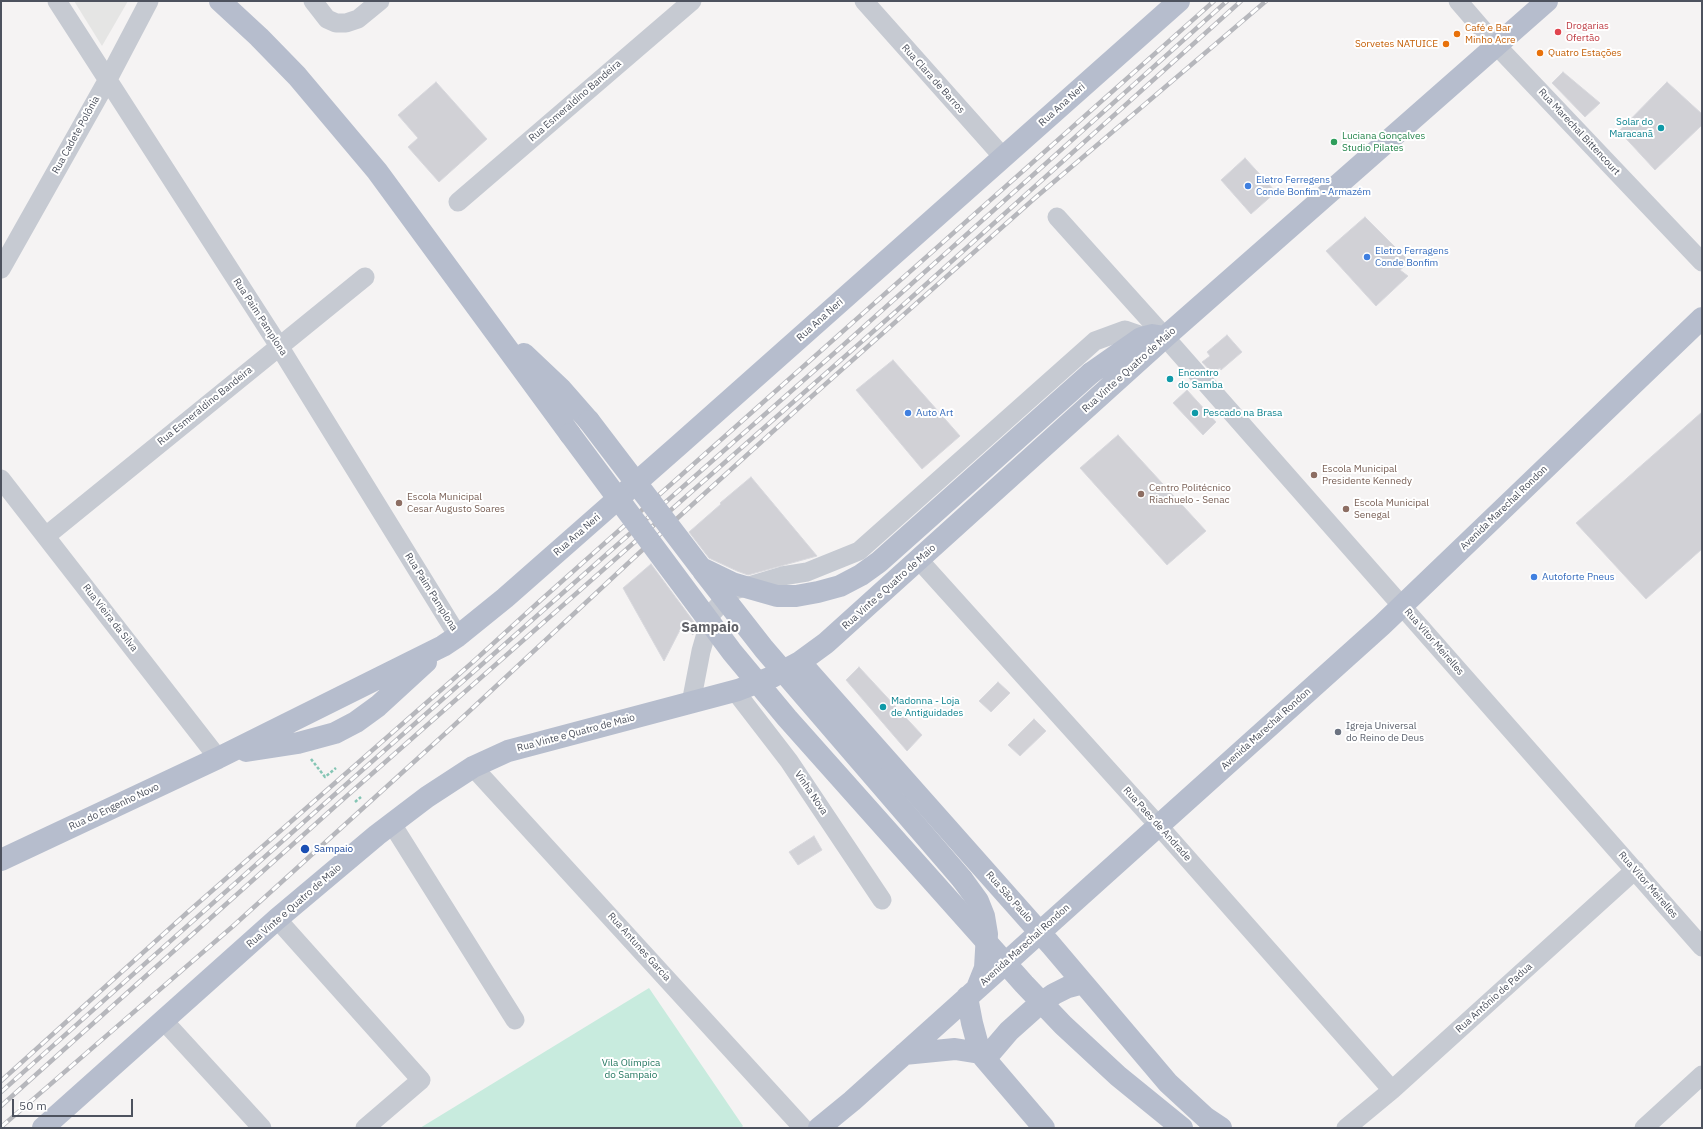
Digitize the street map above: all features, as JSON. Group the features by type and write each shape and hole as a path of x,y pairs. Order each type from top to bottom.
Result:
{"main road":[{"path":"220,1 259,37 297,76 378,171 570,434 732,652 787,718 1024,984 1063,1024 1118,1076 1182,1128"},
{"name":"Rua Ana Neri","path":"450,641 505,598 679,446 1179,1"},
{"name":"Rua Vinte e Quatro de Maio","path":"43,1128 277,919 376,835 427,797 473,768 508,751 735,691 772,677 800,662 826,643 919,560 1155,337 1547,1"},
{"name":"Avenida Marechal Rondon","path":"819,1128 852,1102 1402,606 1702,318"},
{"path":"491,324 538,366 589,421 764,649 962,879 978,901 984,916 987,934 985,968 972,993 972,1023 982,1056 1044,1128"},
{"path":"701,568 732,582 777,596 796,596 840,586 861,575 879,562 1091,373 1128,347 1155,337"},
{"name":"Rua do Engenho Novo","path":"222,756 298,743 335,733 356,722 378,706 450,641"},
{"name":"Rua do Engenho Novo","path":"1,860 222,756 450,641"},
{"name":"Rua São Paulo","path":"800,662 1040,933 1168,1083 1195,1109 1221,1128"},
{"path":"982,1056 1037,1006 1061,991 1083,983"},
{"path":"904,1054 955,1049 982,1056"}],"street":[{"name":"Rua Paim Pamplona","path":"57,1 107,81 279,346 450,641"},
{"name":"Rua Cadete Polônia","path":"1,269 107,81 149,1"},
{"path":"313,1 327,18 336,23 346,23 358,19 380,1"},
{"name":"Rua Esmeraldino Bandeira","path":"458,202 692,1"},
{"name":"Rua Clara de Barros","path":"864,1 1003,157"},
{"name":"Rua Marechal Bittencourt","path":"1458,1 1496,45 1702,262"},
{"name":"Rua Vitor Meirelles","path":"1057,217 1155,337 1402,606 1702,947"},
{"name":"Rua Esmeraldino Bandeira","path":"46,536 365,277"},
{"name":"Rua Vinte e Quatro de Maio","path":"691,703 701,651 712,613 732,591 782,576 807,572 859,551 1095,341 1125,330 1155,337"},
{"name":"Rua Vieira da Silva","path":"1,479 222,756"},
{"name":"Rua Paes de Andrade","path":"919,560 1158,825 1392,1090"},
{"name":"Vinha Nova","path":"735,691 789,761 882,900"},
{"name":"Rua Antunes Garcia","path":"473,768 803,1128"},
{"path":"392,824 515,1020"},
{"name":"Rua Antônio de Padua","path":"1349,1127 1392,1090 1635,870"},
{"path":"277,919 421,1080 364,1128"},
{"path":"163,1020 262,1128"},
{"path":"1644,1128 1702,1075"}],"path":[{"path":"325,777 336,768"},
{"path":"356,802 361,797"}],"shaded area":[{"path":"74,1 128,1 102,46"}],"green space":[{"name":"Vila Olímpica do Sampaio","path":"649,988 743,1126 741,1128 420,1128"}],"building":[{"path":"1563,72 1600,103 1585,117 1552,83"},
{"path":"436,82 487,139 439,182 408,147 418,138 398,115"},
{"name":"Solar do Maracanã","path":"1667,82 1702,114 1702,125 1655,170 1619,131"},
{"name":"Eletro Ferregens Conde Bonfim - Armazém","path":"1245,158 1276,192 1251,214 1221,180"},
{"name":"Eletro Ferragens Conde Bonfim","path":"1365,217 1410,262 1400,270 1408,276 1376,306 1326,251"},
{"path":"1227,335 1242,352 1221,370 1220,368 1212,373 1202,362 1210,356 1207,352"},
{"name":"Auto Art","path":"893,360 960,436 922,469 856,390"},
{"name":"Pescado na Brasa","path":"1187,390 1216,422 1203,435 1173,403"},
{"path":"1702,412 1702,549 1646,599 1576,523"},
{"name":"Centro Politécnico Riachuelo - Senac","path":"1118,435 1206,531 1167,565 1080,468"},
{"path":"751,477 817,556 748,575 709,558 689,532"},
{"path":"651,564 694,622 693,635 682,626 664,661 623,588"},
{"name":"Madonna - Loja de Antiguidades","path":"859,667 922,735 907,751 846,680"},
{"path":"998,682 1010,693 991,712 979,701"},
{"path":"1034,719 1046,731 1020,756 1008,745"},
{"path":"814,836 822,850 798,865 789,852"}],"railway":[{"path":"1,1081 189,911 474,661 1214,1"},
{"path":"1,1092 840,348 1227,1"},
{"path":"1,1106 340,802 893,314 1241,1"},
{"path":"1,1127 232,927 448,731 638,554 802,405 1035,198 1266,1"}],"place":[{"name":"Drogarias Ofertão","path":"1558,32"},
{"name":"Café e Bar Minho Acre","path":"1457,34"},
{"name":"Sorvetes NATUICE","path":"1446,44"},
{"name":"Quatro Estações","path":"1540,53"},
{"name":"Solar do Maracanã","path":"1661,128"},
{"name":"Luciana Gonçalves Studio Pilates","path":"1334,142"},
{"name":"Eletro Ferregens Conde Bonfim - Armazém","path":"1248,186"},
{"name":"Eletro Ferragens Conde Bonfim","path":"1367,257"},
{"name":"Encontro do Samba","path":"1170,379"},
{"name":"Auto Art","path":"908,413"},
{"name":"Pescado na Brasa","path":"1195,413"},
{"name":"Escola Municipal Presidente Kennedy","path":"1314,475"},
{"name":"Centro Politécnico Riachuelo - Senac","path":"1141,494"},
{"name":"Escola Municipal Cesar Augusto Soares","path":"399,503"},
{"name":"Escola Municipal Senegal","path":"1346,509"},
{"name":"Autoforte Pneus","path":"1534,577"},
{"name":"Madonna - Loja de Antiguidades","path":"883,707"},
{"name":"Igreja Universal do Reino de Deus","path":"1338,732"},
{"name":"Sampaio","path":"305,849"}],"district":[{"name":"Sampaio","path":"710,628"}]}
